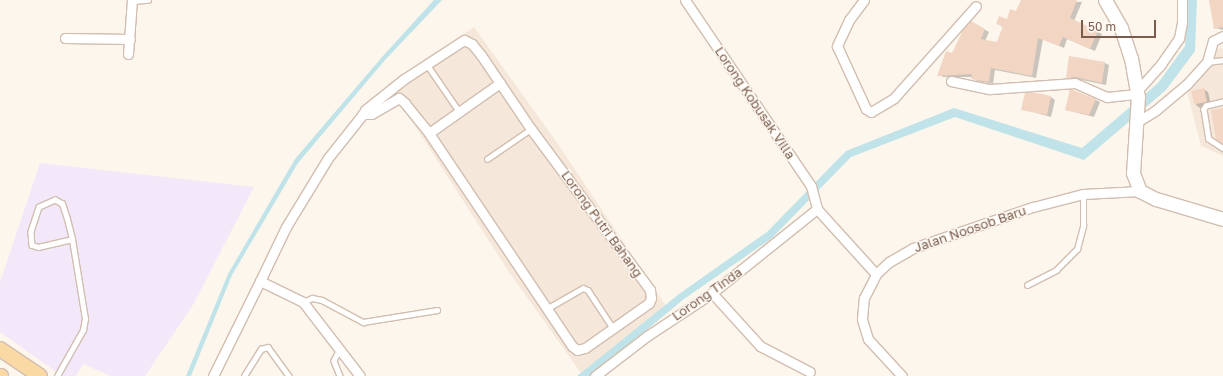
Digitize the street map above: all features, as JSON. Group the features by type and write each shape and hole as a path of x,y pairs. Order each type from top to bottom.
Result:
{"main road":[{"path":"1105,0 1126,40 1137,94 1137,119 1133,173 1140,191 1156,199 1223,219"},
{"path":"0,349 40,376"}],"street":[{"name":"Lorong Kobusak Villa","path":"685,0 811,186 816,196 817,209"},
{"path":"864,0 842,33 837,46 866,109 871,112 894,98 976,6"},
{"path":"951,81 990,90 1074,83 1107,97 1137,94 1179,38 1182,22 1182,0"},
{"path":"128,54 132,1"},
{"path":"1137,119 1174,96 1207,62 1213,41 1223,36"},
{"path":"65,38 130,39"},
{"name":"Lorong Putri Bahang","path":"214,376 286,227 328,158 363,114 391,89 426,63 464,40 472,44 531,129 650,290 651,298 649,303 585,348 577,350 451,169 429,133 391,89"},
{"path":"429,133 500,83"},
{"path":"363,114 371,114 399,98"},
{"name":"Jalan Noosob Baru","path":"902,376 868,339 863,327 862,311 864,298 876,274 889,262 912,248 964,228 1083,194 1140,191"},
{"path":"817,209 876,274"},
{"name":"Lorong Tinda","path":"595,376 647,336 712,293 817,209"},
{"path":"260,281 303,302 341,348 360,376"},
{"path":"712,293 760,346 810,372"}],"lane":[{"path":"132,1 148,0"},
{"path":"1207,62 1223,60"},
{"path":"426,63 459,111"},
{"path":"1223,102 1206,106 1204,109 1209,139 1223,148"},
{"path":"487,159 531,129"},
{"path":"1027,285 1056,270 1077,249 1083,226 1083,194"},
{"path":"57,376 83,330 85,320 72,239 60,201 46,203 39,207 31,232 32,245 38,247 72,239"},
{"path":"548,308 582,288 588,290 614,329"},
{"path":"303,302 312,298 322,300 363,322 437,310"},
{"path":"244,376 261,349 268,347 289,376"},
{"path":"340,376 334,361 341,348"}],"shaded area":[{"path":"474,27 558,144 666,306 581,373 507,269 388,84"},
{"path":"1223,48 1223,156 1201,146 1187,91 1216,49"},
{"path":"40,163 254,187 193,305 145,376 111,376 83,364 76,376 62,376 0,332 0,282"}],"water":[{"path":"434,0 442,0 385,60 298,163 232,275 191,376 186,376 228,274 295,159 382,57"},
{"path":"1186,0 1197,0 1195,51 1166,90 1084,160 955,117 851,157 772,238 684,299 591,376 577,376 679,294 767,232 846,151 954,108 1082,148 1158,83 1185,46"}],"building":[{"path":"1021,0 1077,0 1070,18 1098,31 1090,49 1063,37 1059,46 1038,38 1032,76 991,68 989,82 971,79 972,74 937,76 946,51 952,53 963,30 971,21 985,29 981,39 997,42 1003,26 996,24 999,16 1007,19 1010,9 1016,11"},
{"path":"1209,0 1223,0 1223,27 1214,29"},
{"path":"1069,56 1105,62 1102,83 1075,77 1066,78"},
{"path":"1204,88 1207,102 1194,104 1191,91"},
{"path":"1070,89 1096,99 1089,115 1065,110"},
{"path":"1032,92 1051,96 1047,115 1021,110 1025,93"},
{"path":"1223,108 1223,144 1216,139 1211,110"}]}
